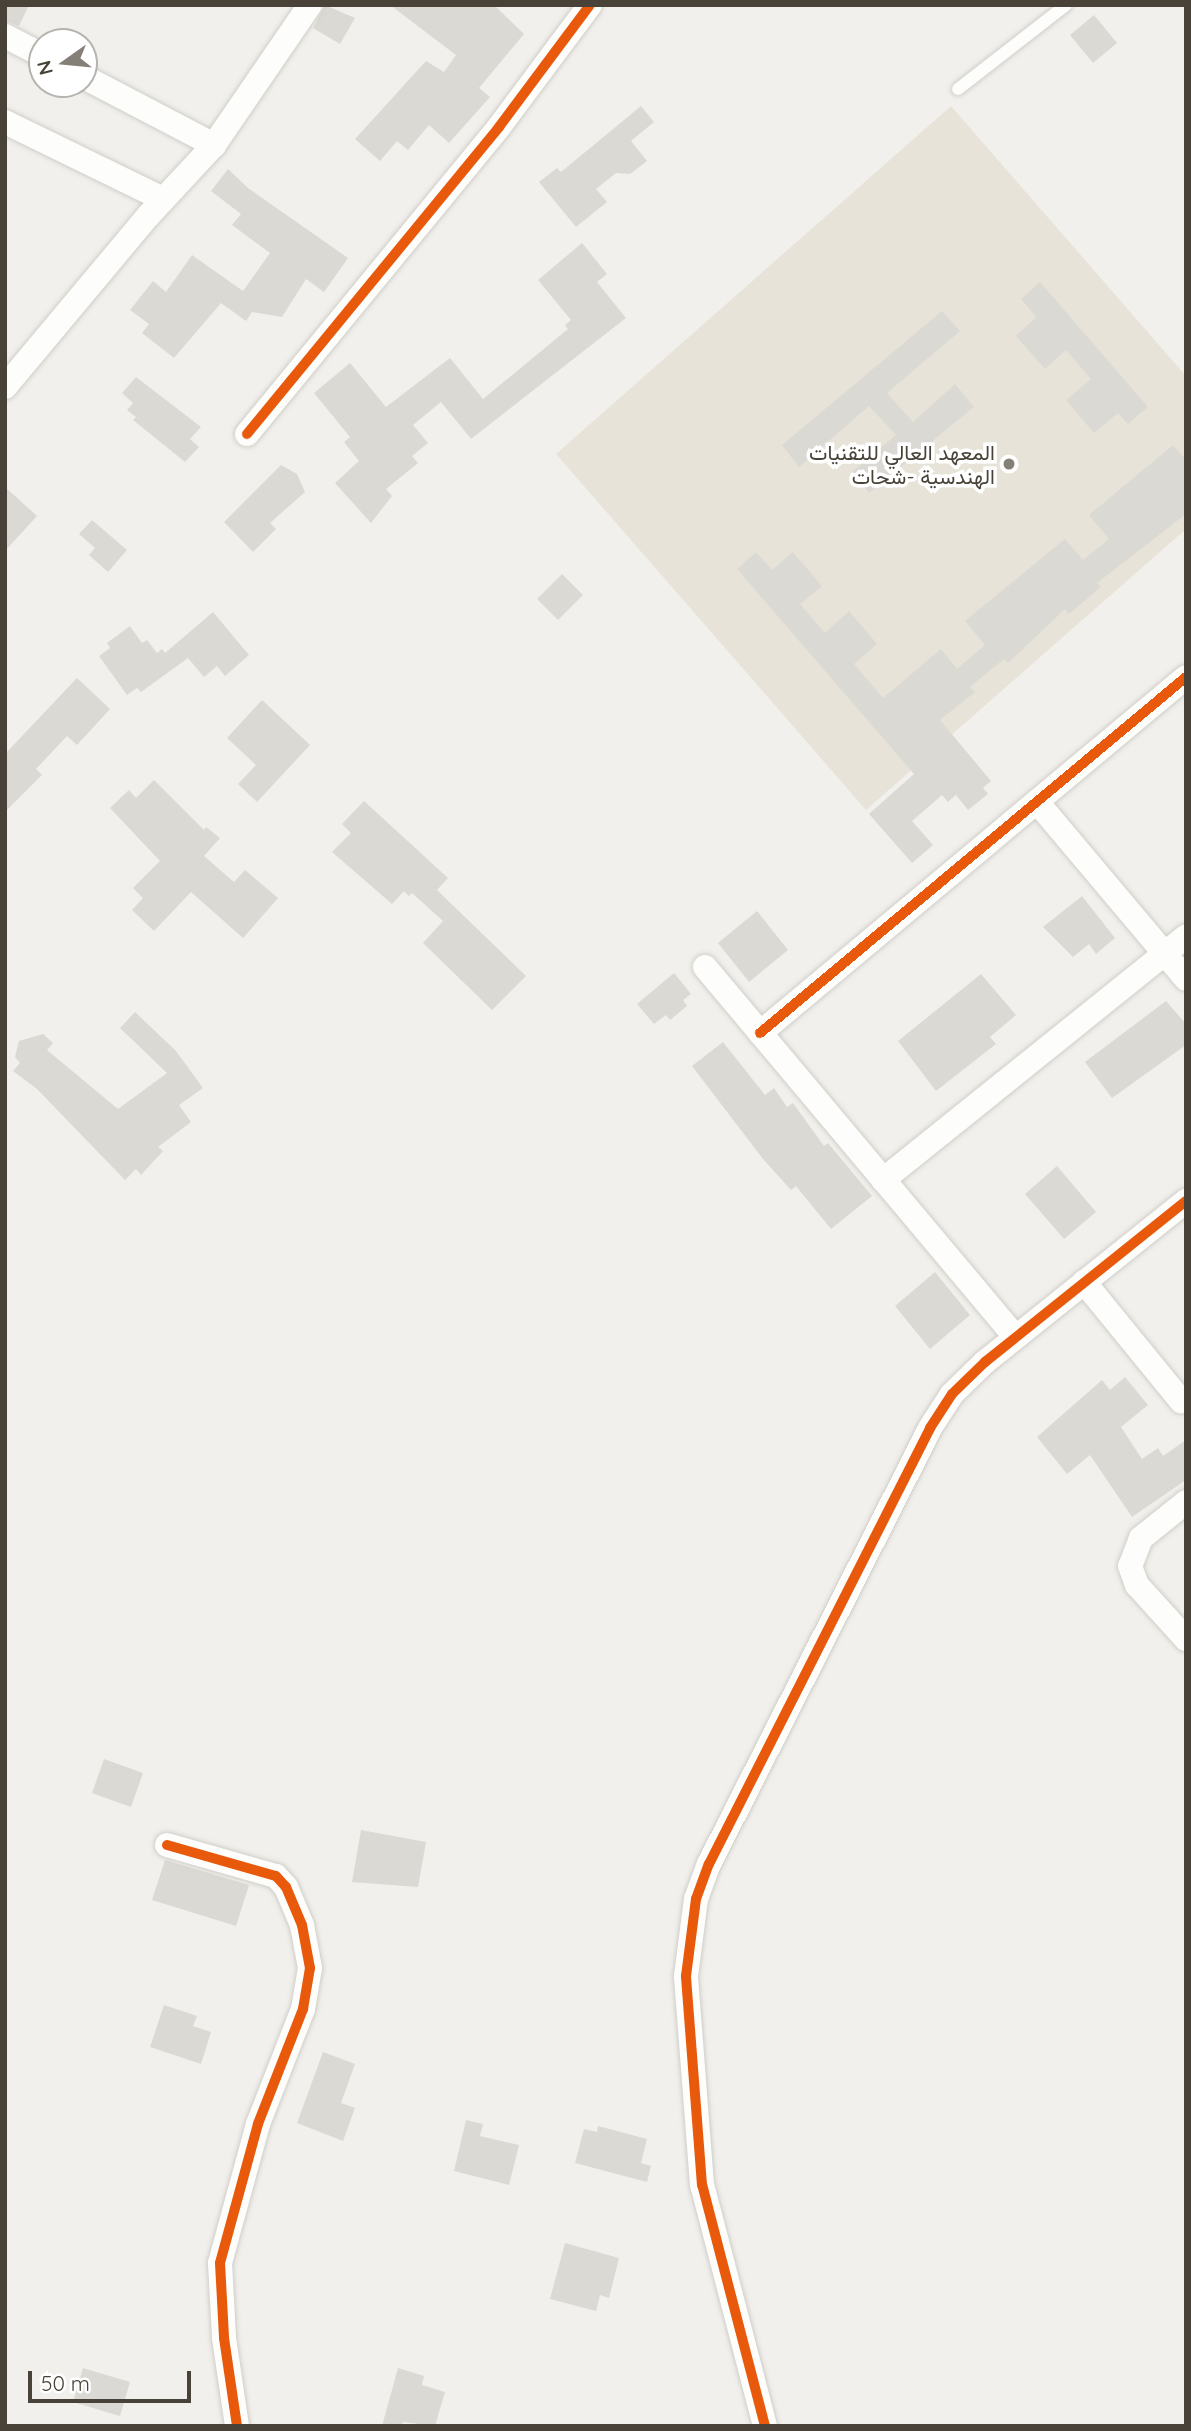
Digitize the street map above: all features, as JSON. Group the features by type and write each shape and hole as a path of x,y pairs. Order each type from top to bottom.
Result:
{"street":[{"path":"5,387 163,200 214,145 310,5"},
{"path":"247,434 499,127 590,5"},
{"path":"5,36 28,48"},
{"path":"98,84 214,145"},
{"path":"5,122 163,200"},
{"path":"760,1033 1186,677"},
{"path":"1037,802 1186,979"},
{"path":"883,1180 1186,936"},
{"path":"705,967 1016,1337"},
{"path":"765,2426 702,2185 686,1976 696,1899 709,1864 930,1428 968,1377 1186,1201"},
{"path":"1084,1282 1181,1401"},
{"path":"1186,1502 1141,1538 1130,1566 1138,1585 1186,1639"},
{"path":"167,1845 276,1875 286,1887 302,1925 310,1968 303,2009 258,2124 220,2263 224,2338 237,2426"}],"lane":[{"path":"958,89 1066,5"}],"shaded area":[{"path":"951,106 1186,376 1186,529 866,810 556,454"}],"building":[{"path":"5,5 29,5 19,26 5,21"},
{"path":"325,5 355,18 340,44 313,28"},
{"path":"390,5 494,5 524,34 479,88 490,97 449,143 429,125 408,150 397,141 380,161 355,139 426,61 444,72 456,55"},
{"path":"1094,15 1117,43 1093,63 1070,35"},
{"path":"641,106 654,122 631,141 647,161 630,174 616,173 596,189 607,202 576,227 539,182 557,168 561,172"},
{"path":"228,169 248,188 348,258 324,292 306,279 282,317 252,312 246,321 221,303 174,358 142,333 149,324 130,310 153,281 166,292 192,255 243,291 270,253 232,225 241,214 211,191"},
{"path":"582,243 607,274 597,282 626,318 471,439 441,402 413,425 428,443 412,456 418,463 386,489 392,496 371,523 335,483 359,461 344,442 350,437 314,393 350,363 386,407 450,358 483,399 568,329 565,325 571,320 538,280"},
{"path":"1040,282 1148,407 1128,424 1118,413 1094,433 1066,400 1091,379 1066,350 1045,369 1016,336 1036,317 1021,299"},
{"path":"942,311 960,331 887,393 913,422 955,384 974,407 869,493 852,472 896,435 869,406 799,467 782,445"},
{"path":"136,377 201,427 190,439 199,447 185,462 133,420 136,417 127,410 133,403 122,393"},
{"path":"1173,445 1186,460 1186,514 1097,583 1101,587 1069,614 1065,609 1008,663 1004,659 970,687 975,692 940,720 991,781 983,788 988,794 968,810 956,795 948,802 942,795 912,821 933,845 912,863 869,814 914,774 737,569 756,552 772,570 793,552 822,586 800,604 825,633 849,611 877,644 854,664 883,698 941,649 957,669 985,645 965,621 1065,539 1083,560 1109,539 1089,515"},
{"path":"281,465 297,474 305,492 270,523 276,529 253,552 224,522"},
{"path":"5,487 37,516 5,551"},
{"path":"92,520 127,550 108,572 89,555 95,548 79,534"},
{"path":"562,574 583,595 558,620 537,599"},
{"path":"213,612 249,655 225,676 217,666 204,677 188,658 141,692 137,688 127,695 99,656 110,648 107,643 130,626 142,643 147,640 157,653 162,649 165,653"},
{"path":"77,678 110,709 77,745 67,736 36,769 42,775 5,812 5,754"},
{"path":"262,700 310,745 257,802 238,784 256,765 227,738"},
{"path":"154,780 204,830 206,827 220,838 204,856 234,882 245,870 278,898 243,938 191,892 154,931 132,910 143,898 133,888 160,861 110,808 129,790 136,798"},
{"path":"364,801 448,878 437,890 526,976 492,1010 423,943 443,921 412,893 409,896 404,891 392,904 332,852 351,833 342,824"},
{"path":"1082,896 1115,938 1096,954 1089,944 1073,957 1043,927"},
{"path":"757,911 788,950 749,982 718,943"},
{"path":"674,973 691,994 683,1000 687,1006 670,1020 666,1015 654,1024 637,1004"},
{"path":"981,974 1016,1015 990,1037 996,1044 936,1091 898,1041"},
{"path":"1166,1001 1186,1024 1186,1045 1112,1098 1085,1062"},
{"path":"135,1012 176,1051 203,1088 179,1105 191,1122 158,1147 163,1151 141,1175 136,1169 125,1180 37,1089 13,1071 20,1063 15,1057 19,1041 43,1034 53,1043 47,1050 118,1109 167,1073 120,1028"},
{"path":"723,1042 765,1095 774,1088 787,1107 793,1103 824,1146 828,1143 872,1196 831,1229 796,1186 791,1190 763,1159 692,1066"},
{"path":"1057,1166 1096,1212 1064,1239 1025,1194"},
{"path":"935,1272 970,1315 930,1349 895,1306"},
{"path":"1125,1377 1148,1405 1121,1427 1142,1459 1158,1448 1163,1456 1186,1440 1186,1480 1132,1517 1090,1455 1067,1474 1037,1437 1102,1380 1110,1390"},
{"path":"104,1759 143,1773 131,1807 92,1793"},
{"path":"361,1830 426,1842 418,1887 352,1882"},
{"path":"165,1860 249,1885 236,1926 152,1900"},
{"path":"164,2005 197,2016 193,2026 211,2032 201,2064 150,2047"},
{"path":"323,2052 355,2064 341,2103 355,2108 343,2141 297,2123"},
{"path":"466,2120 483,2124 480,2136 519,2145 509,2185 454,2171"},
{"path":"598,2126 647,2139 641,2163 651,2166 647,2182 575,2163 584,2129 597,2132"},
{"path":"565,2243 619,2258 609,2298 600,2295 596,2311 550,2299"},
{"path":"83,2368 130,2382 120,2416 73,2402"},
{"path":"398,2368 424,2376 422,2385 445,2392 435,2426 403,2422 402,2426 382,2426"}],"cycle path":[{"path":"247,434 499,127 590,5"},
{"path":"760,1033 1186,677"},
{"path":"765,2426 702,2185 686,1976 696,1899 709,1864 930,1428 952,1394 985,1362 1186,1201"},
{"path":"167,1845 276,1876 286,1887 302,1925 310,1968 303,2009 258,2124 220,2263 224,2338 237,2426"}],"place":[{"name":"المعهد العالي للتقنيات الهندسية -شحات","path":"1009,464"}]}
